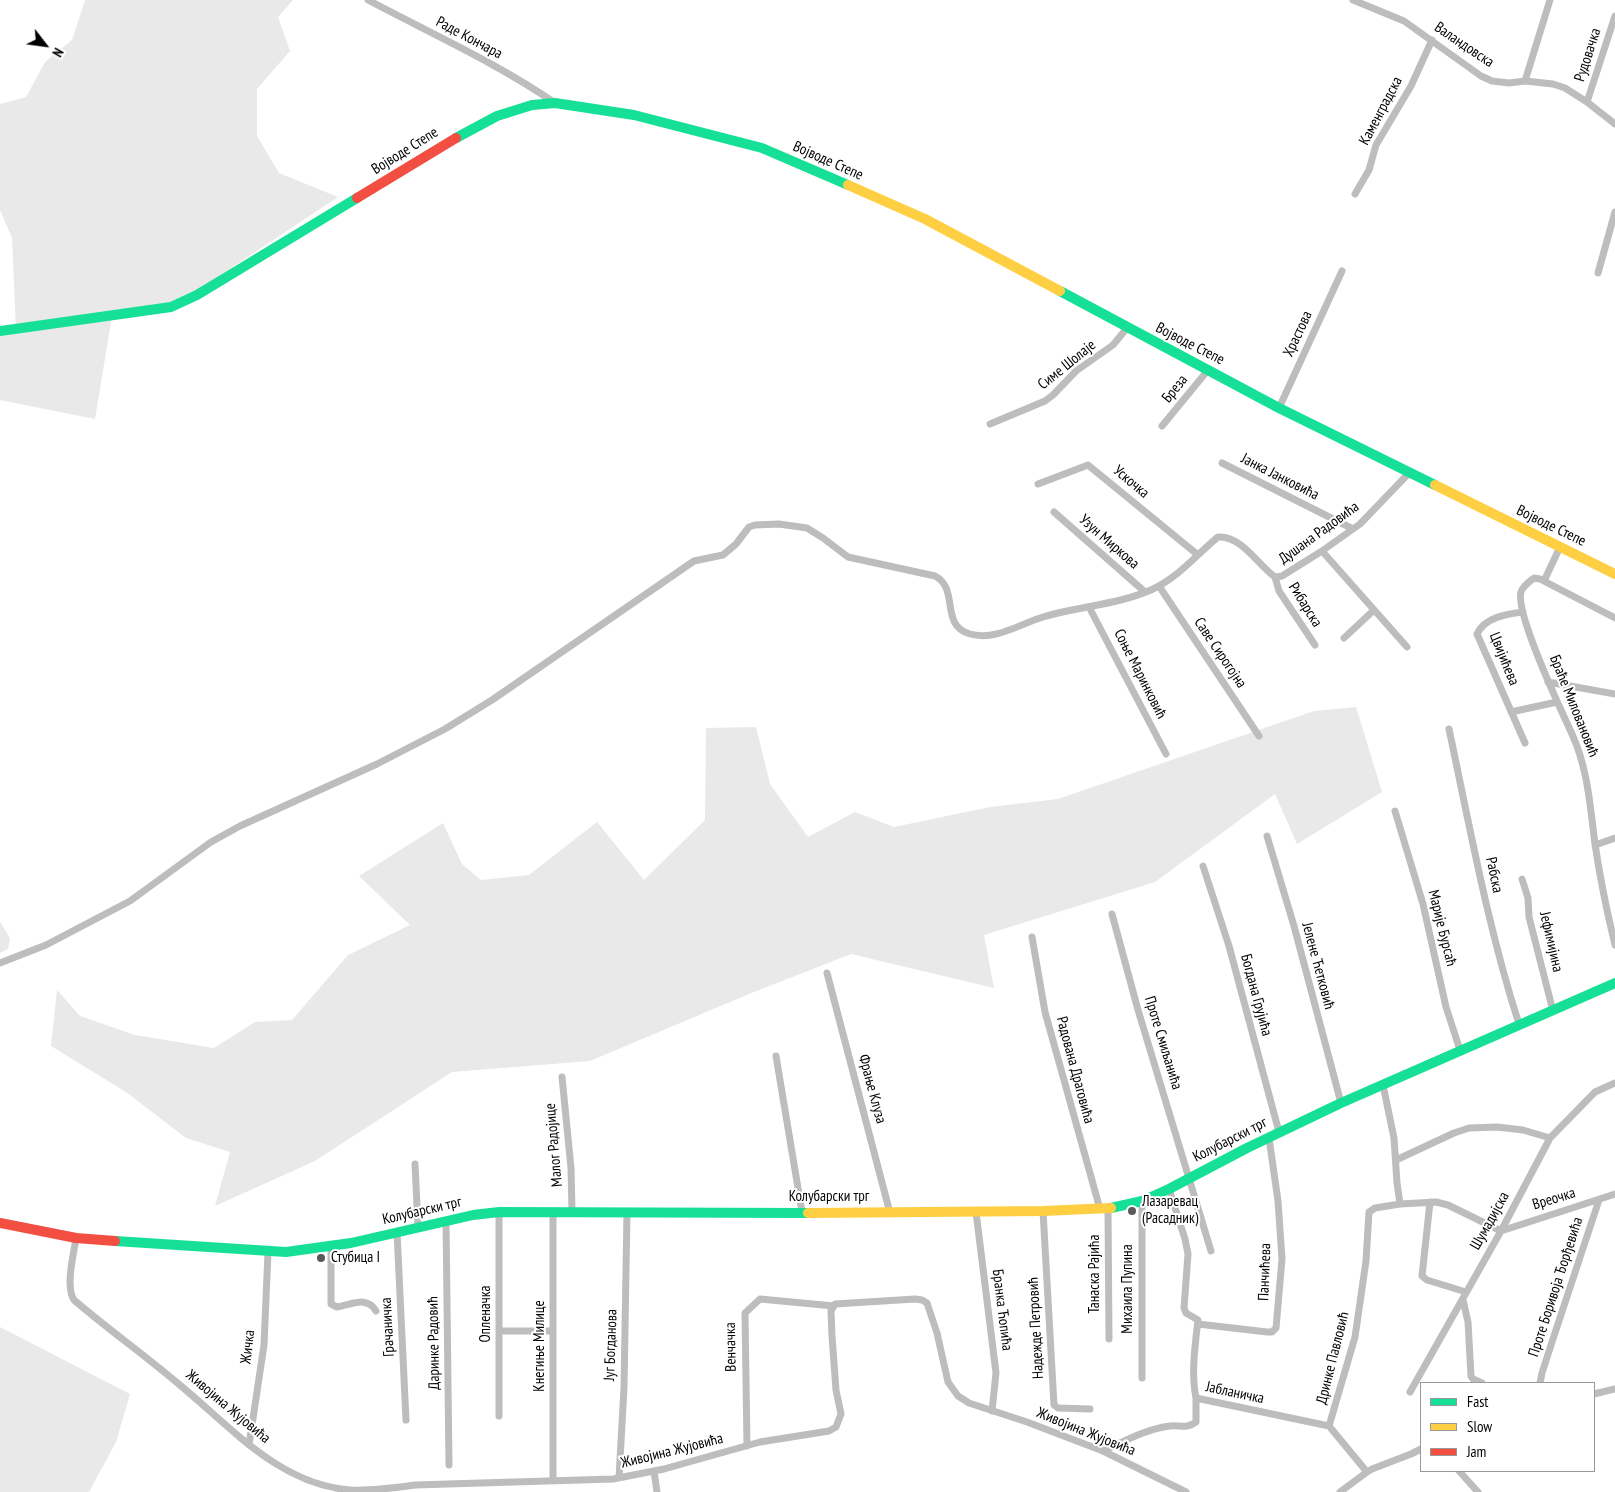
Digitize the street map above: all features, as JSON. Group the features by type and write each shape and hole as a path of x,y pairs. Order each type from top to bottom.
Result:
{"street":[{"name":"Раде Кончара","path":"368,0 476,57 554,103"},
{"name":"Валандовска","path":"1353,0 1389,13 1404,21 1481,76 1492,81 1509,83 1525,81 1553,84 1565,88 1615,124"},
{"path":"1525,81 1550,0"},
{"name":"Рудовачка","path":"1587,102 1615,16"},
{"name":"Каменградска","path":"1355,194 1369,170 1376,145 1411,86 1432,40"},
{"name":"Војводе Степе","path":"0,331 77,318 171,307 198,295 467,131 497,116 532,105 554,103 634,115 762,148 925,219 1279,408 1615,574"},
{"path":"1598,273 1615,212"},
{"name":"Храстова","path":"1279,408 1342,271"},
{"name":"Симе Шолаје","path":"990,424 1045,401 1076,371 1113,345 1127,328"},
{"name":"Бреза","path":"1162,426 1208,370"},
{"name":"Јанка Јанковића","path":"1222,463 1353,529"},
{"name":"Ускочка","path":"1038,484 1088,465 1198,555"},
{"name":"Душана Радовића","path":"0,963 46,945 130,901 211,842 240,826 377,764 445,729 492,700 694,561 723,555 736,544 749,527 779,524 807,528 848,557 936,576 946,586 953,620 961,630 970,634 989,634 1015,628 1042,617 1129,598 1146,592 1181,571 1218,538 1223,537 1240,544 1275,577 1285,575 1353,529 1410,472"},
{"name":"Узун Миркова","path":"1054,512 1146,592"},
{"path":"1560,547 1542,580 1615,618"},
{"path":"1322,551 1408,647"},
{"name":"Рибарска","path":"1275,577 1279,591 1315,645"},
{"name":"Браће Миловановић","path":"1542,580 1534,578 1524,587 1522,591 1523,612 1548,682 1579,749 1584,765 1609,922 1615,945"},
{"name":"Саве Сирогојна","path":"1158,586 1259,736"},
{"name":"Соње Маринковић","path":"1090,607 1166,754"},
{"path":"1344,638 1374,610"},
{"name":"Цвијићева","path":"1523,612 1504,614 1486,623 1477,634 1524,743"},
{"path":"1548,682 1615,694"},
{"path":"1511,712 1557,702"},
{"name":"Рабска","path":"1449,729 1486,903 1507,987 1519,1024"},
{"name":"Марије Бурсаћ","path":"1396,811 1423,904 1446,1006 1460,1050"},
{"name":"Јелене Ћетковић","path":"1267,836 1294,926 1341,1103"},
{"path":"1596,845 1615,838"},
{"name":"Богдана Грујића","path":"1203,866 1228,946 1279,1132"},
{"name":"Јефимијина","path":"1522,879 1553,1010"},
{"name":"Проте Смиљанића","path":"1112,914 1138,1010 1211,1251"},
{"name":"Радована Драговића","path":"1032,937 1044,1012 1104,1209"},
{"name":"Фрање Клуза","path":"827,973 890,1213"},
{"name":"Колубарски трг","path":"0,1224 76,1238 128,1243 296,1252 499,1212 890,1213 1104,1209 1142,1201 1341,1103 1615,983"},
{"path":"776,1056 802,1212"},
{"name":"Малог Радојице","path":"562,1077 572,1168 572,1211"},
{"name":"Шумадијска","path":"1410,1392 1501,1231 1550,1138 1595,1092 1615,1082"},
{"path":"1383,1085 1394,1138 1400,1204"},
{"path":"1396,1160 1469,1128 1497,1127 1523,1130 1550,1138"},
{"name":"Панчићева","path":"1198,1324 1267,1332 1272,1332 1276,1328 1282,1259 1278,1201 1269,1138"},
{"path":"415,1164 418,1228"},
{"path":"1169,1189 1188,1254 1184,1308 1186,1313 1198,1320 1193,1385 1196,1398"},
{"name":"Вреочка","path":"1501,1231 1615,1194"},
{"name":"Проте Боривоја Ђорђевића","path":"1540,1382 1549,1349 1599,1200"},
{"name":"Михаила Пупина","path":"1142,1201 1142,1378"},
{"path":"1430,1202 1422,1276 1426,1280 1466,1292"},
{"name":"Дринке Павловић","path":"1367,1472 1330,1426 1355,1338 1366,1261 1369,1212 1375,1208 1430,1202 1448,1205 1501,1231"},
{"name":"Танаска Рајића","path":"1104,1209 1109,1339"},
{"name":"Кнегиње Милице","path":"553,1211 553,1481"},
{"name":"Надежде Петровић","path":"1043,1211 1054,1405 1058,1408 1090,1409"},
{"name":"Опленачка","path":"499,1212 499,1416"},
{"name":"Југ Богданова","path":"619,1478 624,1388 627,1259 626,1212"},
{"name":"Бранка Ћопића","path":"976,1212 996,1374 992,1411"},
{"name":"Даринке Радовић","path":"446,1221 449,1465"},
{"name":"Грачаничка","path":"397,1232 406,1420"},
{"name":"Живојина Жујовића","path":"76,1238 70,1286 71,1295 74,1300 180,1384 249,1445 266,1457 306,1479 326,1486 350,1490 383,1489 415,1485 619,1478 654,1472 747,1446 829,1431 836,1427 841,1414 836,1390 832,1336 831,1311 834,1306 839,1302 914,1299 922,1300 926,1303 937,1332 948,1382 958,1396 969,1403 1103,1451 1186,1492"},
{"path":"331,1246 331,1304 337,1307 366,1302 371,1304 376,1311"},
{"name":"Жичка","path":"249,1445 264,1345 268,1252"},
{"name":"Венчачка","path":"747,1446 744,1313 760,1299 834,1306"},
{"path":"1462,1300 1468,1322 1471,1376 1480,1382"},
{"path":"500,1331 552,1331"},
{"path":"1595,1394 1615,1389"},
{"name":"Јабланичка","path":"1103,1451 1139,1433 1171,1426 1192,1426 1196,1422 1196,1398 1330,1426"},
{"path":"1340,1492 1372,1469 1420,1450"},
{"path":"654,1472 658,1492"},
{"path":"1460,1472 1478,1492"}],"shaded area":[{"path":"85,0 293,0 278,17 290,51 257,89 257,136 279,173 338,197 172,307 113,310 95,419 0,400 0,335 16,330 12,238 0,210 0,104 26,97 45,62 72,40"},
{"path":"1356,707 1382,792 1297,844 1275,794 1155,882 984,935 994,988 851,954 749,994 590,1061 452,1072 315,1161 215,1206 230,1152 186,1138 126,1092 51,1046 57,990 80,1016 135,1035 214,1048 255,1022 292,1020 348,955 410,925 359,876 443,823 462,864 481,880 529,875 597,822 644,880 705,820 706,728 756,727 770,784 808,837 855,812 894,827 990,807 1058,799 1314,711"},
{"path":"0,922 10,938 8,949 0,953"},
{"path":"0,1327 130,1394 116,1442 89,1492 0,1492"}],"traffic: fast":[{"path":"456,138 497,116 532,105 555,103 634,115 762,148 848,185"},
{"path":"0,331 171,307 197,295 357,198"},
{"path":"1060,291 1279,408 1435,485"},
{"path":"1111,1208 1142,1201 1169,1189 1247,1148 1341,1103 1615,983"},
{"path":"115,1241 286,1252 351,1243 473,1215 499,1212 808,1213"}],"traffic: slow":[{"path":"848,185 925,219 1060,291"},
{"path":"1435,485 1615,574"},
{"path":"808,1213 1043,1211 1111,1208"}],"traffic: jam":[{"path":"357,198 456,138"},
{"path":"0,1223 76,1238 115,1241"}],"place":[{"name":"Лазаревац (Расадник)","path":"1132,1211"},
{"name":"Стубица I","path":"321,1258"}]}
